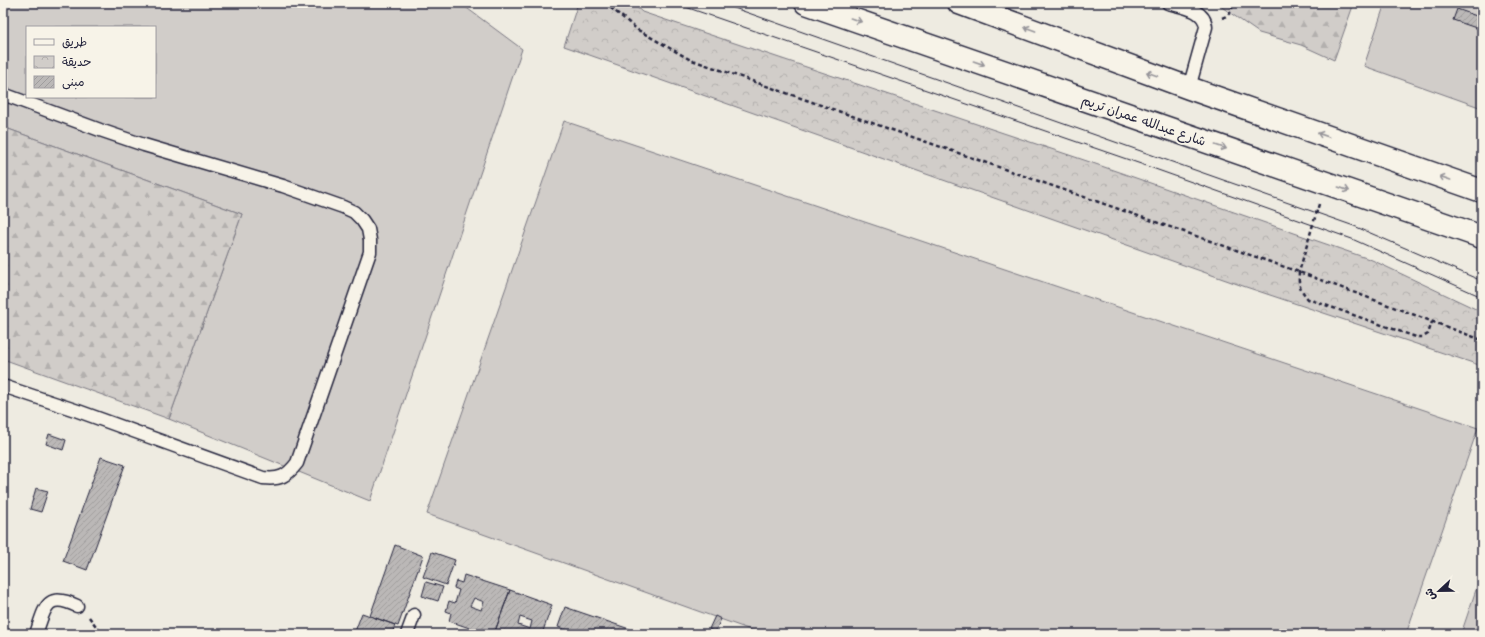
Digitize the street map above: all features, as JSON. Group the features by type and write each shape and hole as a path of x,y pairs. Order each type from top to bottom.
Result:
{"street":[{"name":"شارع عبدالله عمران تريم","path":"806,3 1482,237"},
{"path":"958,3 1189,88 1482,191"}],"lane":[{"path":"1168,3 1198,13 1203,16 1206,21 1206,27 1189,88"},
{"path":"3,94 144,145 283,186 343,207 354,212 362,220 368,229 370,240 370,252 297,463 291,471 283,477 273,479 263,478 78,411 3,386"},
{"path":"36,634 49,603 56,599 64,600 77,606"},
{"path":"407,634 414,615"}],"path":[{"path":"605,3 638,30 689,59 1299,272 1482,340"},
{"path":"1326,183 1299,272 1298,282 1302,292 1308,299 1416,337 1423,337 1428,334 1432,322"}],"green space":[{"path":"3,3 460,3 522,49 370,501 169,419 242,214 3,127"},
{"path":"578,3 632,3 642,12 1084,160 1372,260 1482,312 1482,366 1243,286 564,46"},
{"path":"1216,3 1354,3 1334,60 1301,45 1259,33"},
{"path":"1385,3 1469,3 1482,7 1482,108 1364,66"},
{"path":"564,121 1478,428 1406,634 762,634 427,514"},
{"path":"3,127 242,214 169,419 3,359"},
{"path":"1482,572 1482,634 1461,634"}],"building":[{"path":"1457,9 1482,18 1482,30 1453,20"},
{"path":"49,434 66,440 63,450 46,444"},
{"path":"101,457 125,465 87,570 63,561"},
{"path":"36,488 48,491 41,512 30,509"},
{"path":"395,545 423,556 398,626 370,616"},
{"path":"432,552 455,560 446,585 423,577"},
{"path":"464,575 510,590 494,634 487,634 449,621 451,613 446,611 449,601 455,603 459,590 454,588 456,581 462,583","holes":["474,598 484,602 481,610 470,606"]},
{"path":"426,582 443,587 438,601 422,596"},
{"path":"510,590 552,605 542,634 494,634","holes":["520,617 532,621 530,629 518,625"]},
{"path":"565,607 641,633 578,634 558,627"},
{"path":"362,613 395,625 392,634 354,634"},
{"path":"715,616 721,619 715,632 709,629"}],"tram line":[{"path":"674,3 1141,164 1352,239 1482,297"},
{"path":"720,3 1354,226 1482,281"}]}
